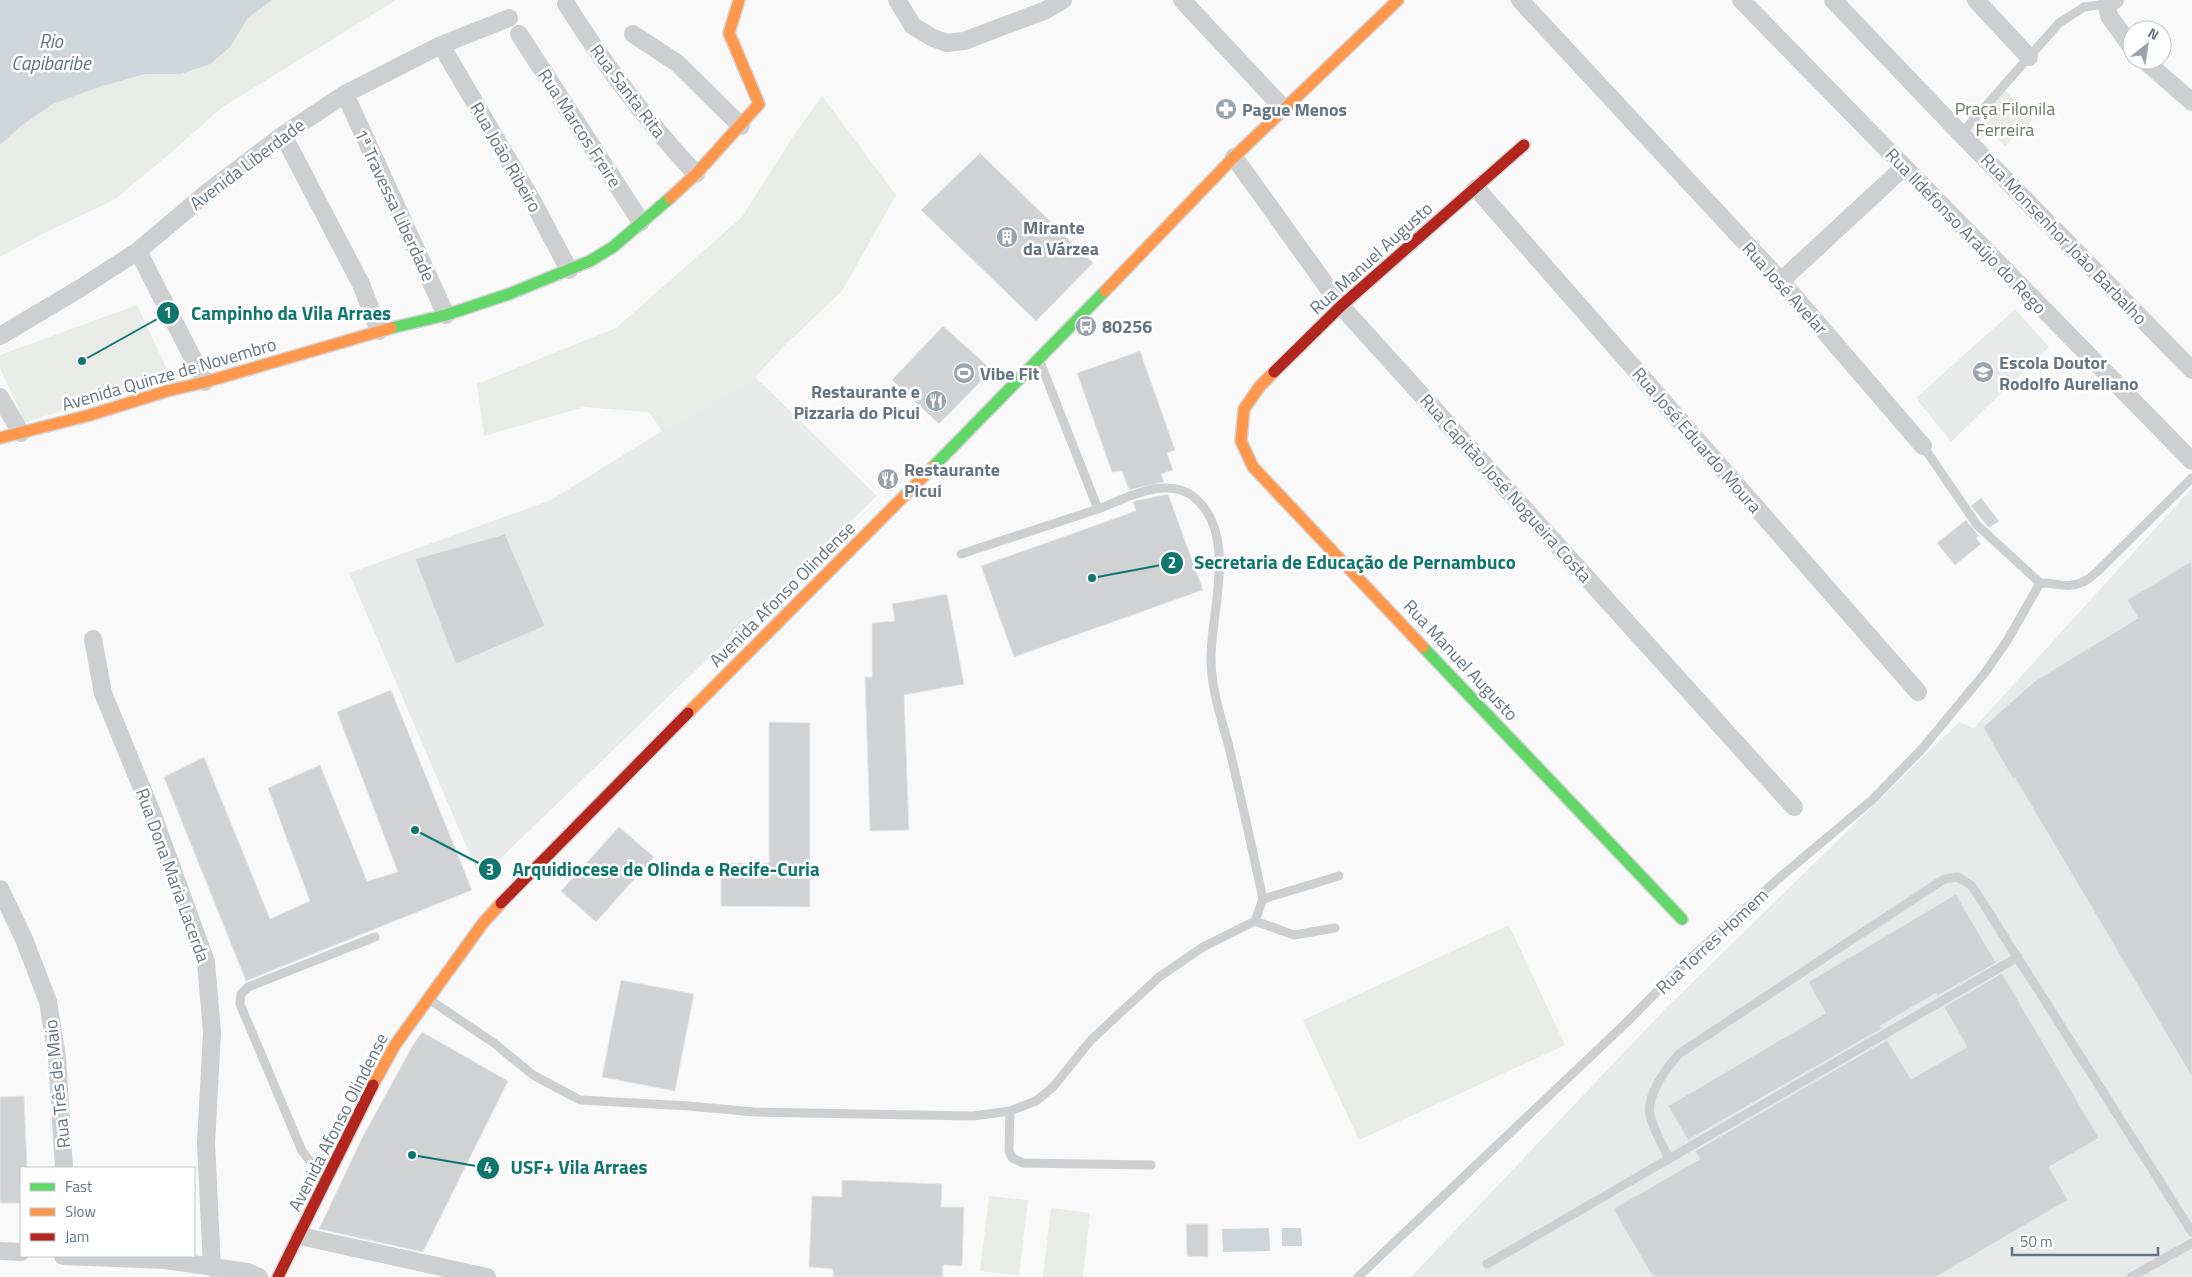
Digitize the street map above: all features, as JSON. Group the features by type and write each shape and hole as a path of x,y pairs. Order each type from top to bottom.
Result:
{"street":[{"name":"Avenida Quinze de Novembro","path":"0,438 90,415 166,391 205,382 379,331 446,315 509,294 590,261 613,247 696,174 759,104 729,33 739,0"},
{"path":"897,0 913,26 933,38 947,43 964,41 1046,10 1063,0"},
{"path":"1182,0 1284,109"},
{"name":"Avenida Afonso Olindense","path":"278,1277 300,1236 361,1108 395,1045 483,923 547,855 1039,360 1234,157 1398,0"},
{"name":"Rua José Avelar","path":"1520,0 1781,281 1923,446"},
{"name":"Rua Ildefonso Araújo do Rego","path":"1740,0 2192,461"},
{"name":"Rua Monsenhor João Barbalho","path":"1833,0 2192,370"},
{"path":"1976,0 2029,57"},
{"path":"2111,2 2109,16 2122,34"},
{"name":"Rua Santa Rita","path":"566,4 591,43 627,92 672,148 696,174"},
{"name":"Avenida Liberdade","path":"0,336 138,251 208,192 283,134 344,94 440,45 509,18"},
{"name":"Rua Marcos Freire","path":"519,34 641,222"},
{"path":"633,34 677,63 741,126"},
{"name":"Rua João Ribeiro","path":"440,45 533,202 569,270"},
{"path":"2155,70 2192,102"},
{"name":"1ª Travessa Liberdade","path":"344,94 446,315"},
{"path":"283,134 361,284 379,331"},
{"name":"Rua Manuel Augusto","path":"1524,145 1341,306 1260,386 1244,409 1241,441 1253,467 1682,919"},
{"name":"Rua Capitão José Nogueira Costa","path":"1234,157 1341,306 1794,807"},
{"path":"1781,281 1904,167"},
{"name":"Rua José Eduardo Moura","path":"1476,188 1918,692"},
{"path":"138,251 205,382"},
{"path":"0,397 20,433"},
{"name":"Rua Dona Maria Lacerda","path":"93,639 103,693 152,813 206,962 212,1032 206,1143 212,1268"},
{"name":"Rua Três de Maio","path":"0,889 24,939 48,1002 57,1056 64,1167"},
{"path":"300,1236 487,1277"},
{"path":"0,1250 20,1252"},
{"path":"92,1257 165,1260 247,1272 259,1277"}],"lane":[{"path":"1961,134 2059,23 2084,7 2111,2"},
{"path":"1039,360 1098,509"},
{"name":"Rua José Avelar","path":"1923,446 1977,525 2040,584"},
{"path":"2040,584 2050,582 2072,585 2083,582 2098,571 2192,478"},
{"path":"428,998 494,1043 533,1075 580,1100 764,1112 972,1116 1010,1110 1036,1101 1054,1087 1091,1040 1159,978 1203,947 1255,921 1263,899 1211,678 1211,640 1218,574 1218,538 1206,513 1194,497 1165,487 961,554"},
{"name":"Rua Torres Homem","path":"1358,1277 1628,1021 1686,962 1778,879 1872,800 1950,718 2007,641 2040,584"},
{"path":"1263,899 1339,876"},
{"path":"1669,1159 1650,1114 1654,1092 1664,1070 1680,1053 1944,879 1958,877 1972,886 2192,1232"},
{"path":"1255,921 1294,935 1335,928"},
{"path":"326,1181 302,1151 240,1004 241,994 248,987 375,937"},
{"path":"1487,1264 2018,957"},
{"path":"1010,1110 1008,1151 1012,1158 1023,1163 1151,1164"},
{"path":"2131,1277 2192,1243"}],"shaded area":[{"name":"Escola Doutor Rodolfo Aureliano","path":"2015,309 2049,347 1951,442 1916,398"},
{"path":"755,377 877,496 480,878 349,573 551,500 662,431"},
{"path":"2192,488 2192,1277 1411,1277 1666,1008 1959,722 1974,728"}],"green space":[{"path":"272,0 396,0 221,108 114,200 40,235 0,257 0,145 21,126 53,104 99,87 145,74 181,74 230,47 248,18"},
{"name":"Praça Filonila Ferreira","path":"2003,88 2033,120 2005,146 1990,130 1975,144 1970,132"},
{"path":"822,96 896,195 842,291 785,345 755,377 662,431 649,412 584,407 484,436 477,384 616,328 742,217 794,135"},
{"path":"137,305 171,378 25,422 0,368 0,355"},
{"path":"1509,925 1565,1045 1359,1140 1303,1020"},
{"path":"989,1196 1028,1200 1019,1276 980,1271"},
{"path":"1051,1208 1090,1213 1083,1277 1043,1277"}],"water":[{"name":"Rio Capibaribe","path":"0,0 272,0 248,18 230,47 210,64 181,74 145,74 99,87 53,104 21,126 0,145"},
{"path":"1269,1228 1270,1251 1223,1252 1222,1229"},
{"path":"1282,1228 1301,1228 1302,1246 1282,1246"}],"building":[{"name":"Mirante da Várzea","path":"980,153 1093,263 1036,321 921,210"},
{"path":"943,326 992,370 939,424 892,380"},
{"path":"1140,351 1175,450 1167,453 1173,470 1161,474 1164,482 1129,490 1122,471 1112,472 1077,373"},
{"path":"1168,494 1203,590 1014,657 981,566 1136,511 1133,502 1135,501"},
{"path":"1981,498 1999,521 1989,528 1971,506"},
{"path":"1966,520 1979,536 1976,538 1981,544 1955,565 1937,543"},
{"path":"505,534 545,626 456,664 415,559"},
{"path":"2192,561 2192,1077 1983,727 2035,681 2138,618 2127,600"},
{"path":"947,594 964,684 904,695 909,830 870,831 865,677 872,677 872,623 895,621 892,604"},
{"path":"391,690 472,890 246,981 164,777 204,757 270,919 310,901 268,788 320,765 367,881 398,872 337,712"},
{"path":"769,722 810,723 810,907 721,906 721,863 769,863"},
{"path":"619,827 654,857 596,922 561,891"},
{"path":"1956,894 1996,963 1937,996 1936,993 1880,1026 1881,1029 1688,1140 1668,1106 1826,1013 1808,982"},
{"path":"2002,973 2099,1138 2049,1167 2068,1200 1936,1277 1653,1277 1613,1209 1700,1159 1695,1151 1887,1040 1911,1079 1967,1047 1944,1007"},
{"path":"621,980 694,994 675,1091 602,1077"},
{"path":"422,1032 508,1081 423,1252 319,1229 362,1138"},
{"path":"24,1096 27,1167 20,1167 20,1203 0,1203 0,1097"},
{"path":"842,1180 942,1184 941,1207 964,1207 962,1266 943,1265 943,1277 833,1277 833,1269 809,1267 812,1196 842,1197"},
{"path":"1186,1224 1208,1224 1208,1257 1187,1256"}],"traffic: fast":[{"path":"391,328 446,315 509,294 590,261 613,247 670,198"},
{"path":"933,467 1105,291"},
{"path":"1423,647 1682,919"}],"traffic: slow":[{"path":"670,198 696,174 759,104 729,33 739,0"},
{"path":"1105,291 1234,157 1398,0"},
{"path":"0,438 90,415 167,391 205,382 391,328"},
{"path":"1274,372 1260,386 1244,409 1241,441 1253,467 1423,647"},
{"path":"688,713 933,467"},
{"path":"373,1085 395,1045 483,923 501,903"}],"traffic: jam":[{"path":"1274,372 1341,306 1524,145"},
{"path":"501,903 688,713"},
{"path":"278,1277 373,1085"}],"place":[{"name":"Pague Menos","path":"1226,109"},
{"name":"Mirante da Várzea","path":"1007,237"},
{"name":"80256","path":"1086,326"},
{"name":"Campinho da Vila Arraes","path":"82,361"},
{"name":"Escola Doutor Rodolfo Aureliano","path":"1983,372"},
{"name":"Vibe Fit","path":"964,373"},
{"name":"Restaurante e Pizzaria do Picui","path":"936,401"},
{"name":"Restaurante Picui","path":"888,479"},
{"name":"Secretaria de Educação de Pernambuco","path":"1092,578"},
{"name":"Arquidiocese de Olinda e Recife-Curia","path":"415,830"},
{"name":"USF+ Vila Arraes","path":"412,1155"}]}
